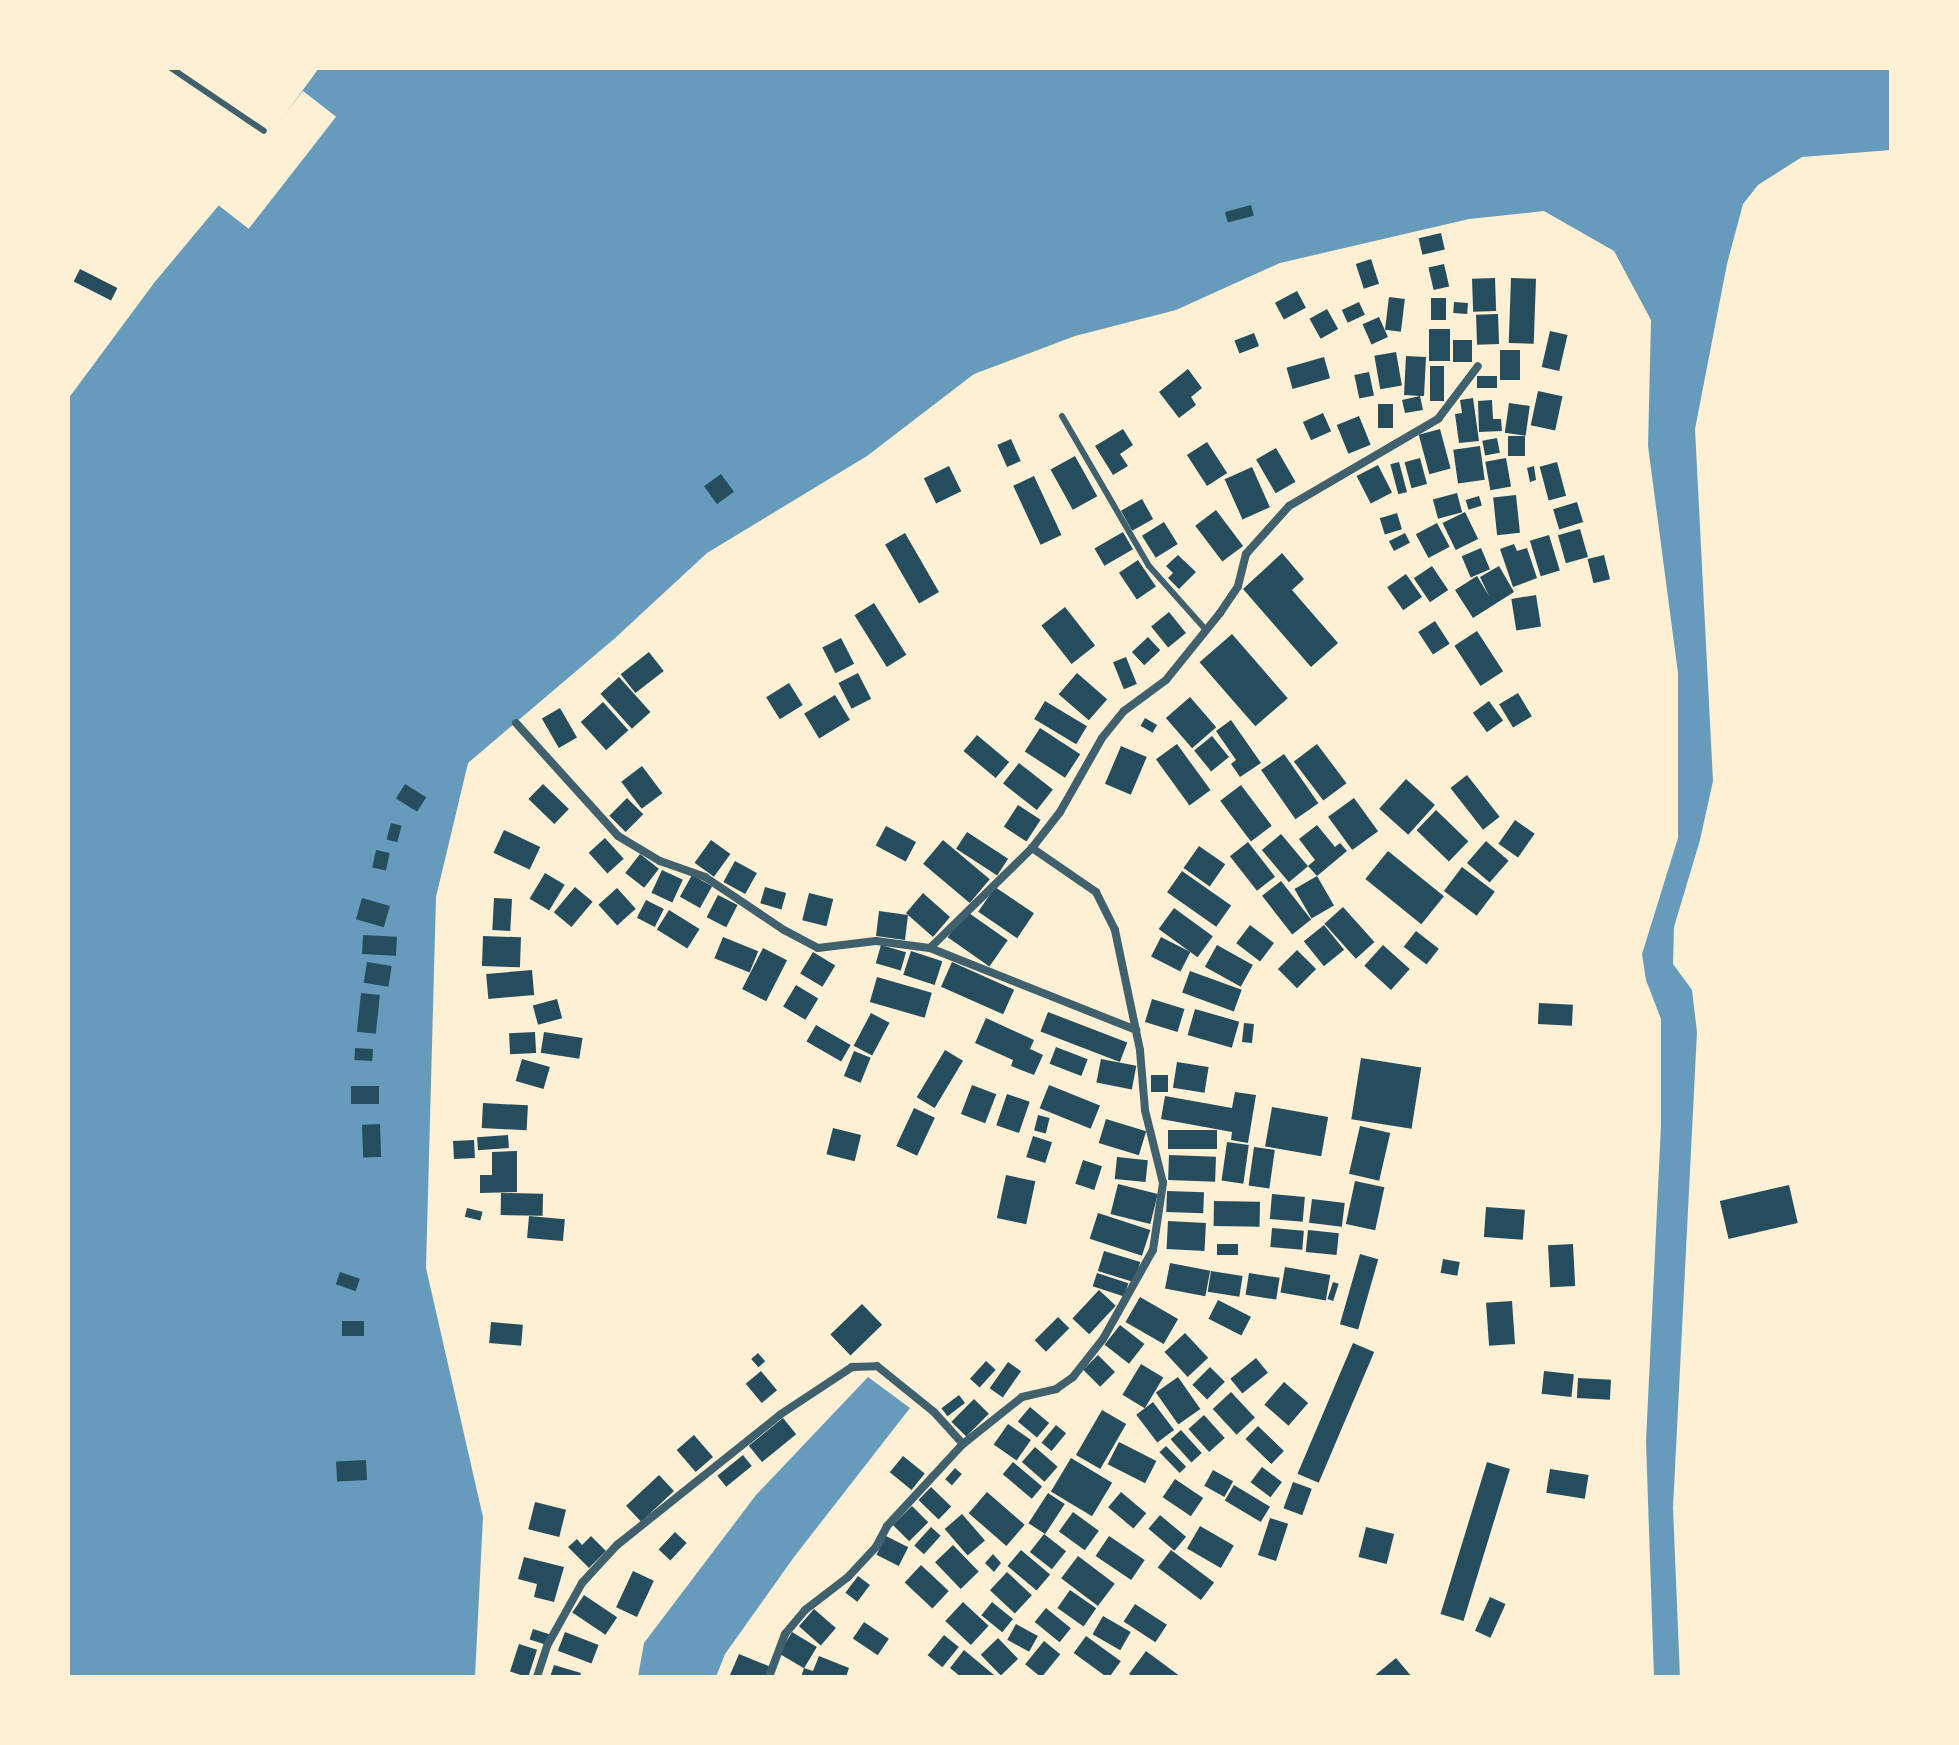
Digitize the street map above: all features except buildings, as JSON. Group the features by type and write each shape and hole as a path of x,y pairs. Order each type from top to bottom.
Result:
{"street":[{"path":"930,948 1032,848 1060,812 1109,729 1124,711 1166,680 1238,586 1246,554 1289,506 1438,419 1478,366"},
{"path":"516,723 618,836 660,861 705,877 784,930 818,948 876,941 930,948 1136,1030"},
{"path":"769,1677 785,1634 805,1610 848,1577 876,1547 887,1526 963,1444 1022,1397 1056,1389 1073,1377 1103,1339 1153,1250 1163,1183 1145,1110 1136,1030 1115,930 1096,892 1032,848"},
{"path":"537,1677 548,1644 582,1583 617,1545 781,1414 852,1367 877,1366 934,1412 963,1444"}],"lane":[{"path":"171,68 264,131"},
{"path":"1062,416 1149,566 1206,630"}],"water":[{"path":"319,68 1891,68 1891,150 1802,157 1758,185 1743,204 1727,264 1695,429 1713,781 1700,840 1674,927 1673,964 1692,990 1697,1032 1673,1508 1680,1677 1654,1677 1646,1442 1661,1125 1661,1019 1646,980 1642,954 1678,838 1678,673 1648,446 1651,320 1614,251 1544,211 1469,219 1280,263 1176,310 1075,336 974,374 867,456 707,553 614,639 468,763 436,897 426,1268 483,1517 475,1677 68,1677 68,399 154,283 219,205"},
{"path":"868,1377 910,1408 794,1557 725,1654 716,1677 638,1677 644,1643 756,1495"}],"pier":[{"path":"303,91 336,117 249,229 216,203"}]}
